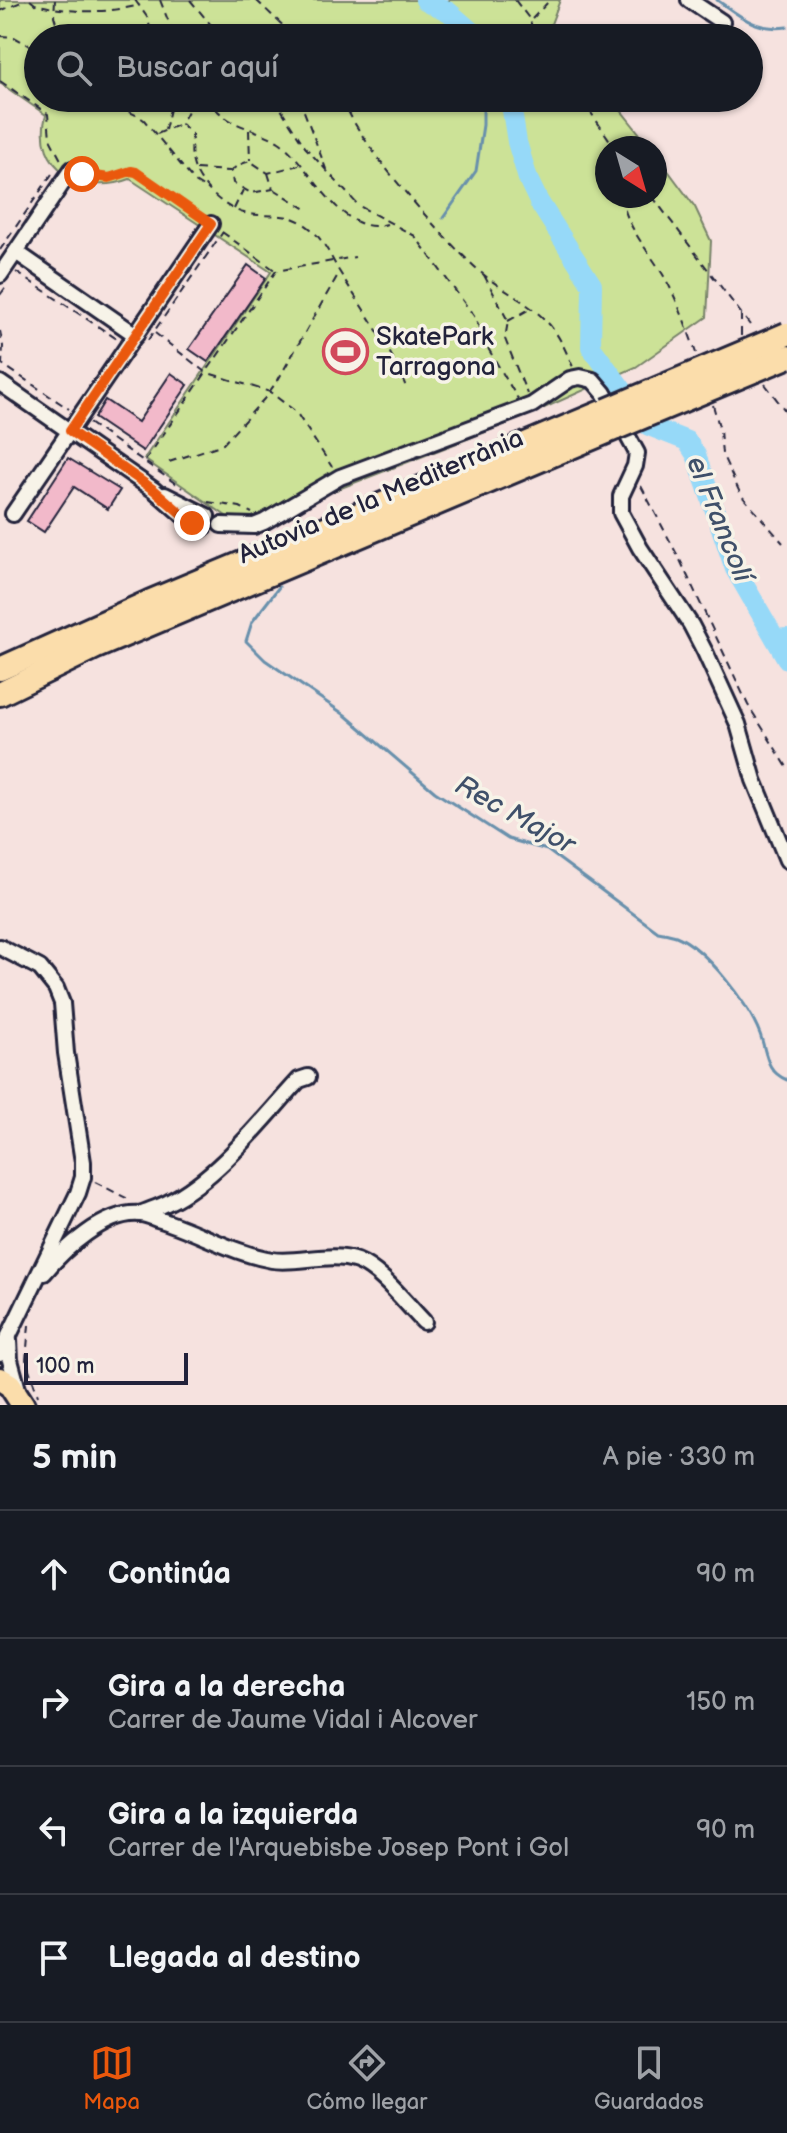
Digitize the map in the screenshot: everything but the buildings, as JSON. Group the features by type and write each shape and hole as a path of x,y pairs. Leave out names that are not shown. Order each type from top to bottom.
{"highway":[{"name":"Autovia de la Mediterrània","path":"0,694 96,647 611,419 752,338 786,328"},
{"name":"Autovia de la Mediterrània","path":"0,669 149,602 611,419 761,369 787,357"},
{"path":"761,369 787,364"},
{"path":"0,1379 28,1404"}],"street":[{"path":"689,0 722,22"},
{"path":"4,279 16,252 67,165"},
{"path":"13,514 70,431 141,340 211,224"},
{"path":"16,252 141,340"},
{"path":"0,383 205,522 217,516 221,525 254,526 340,477 532,405 570,379 580,377 593,380 604,393 634,446 637,460 621,496 621,513 705,652 738,724 768,819 787,860"},
{"path":"0,947 40,968 56,988 62,1003 83,1177 0,1354"},
{"path":"33,1286 61,1253 88,1233 123,1216 169,1203 199,1182 299,1080 308,1077"},
{"path":"143,1212 233,1249 272,1260 339,1258 356,1261 372,1270 424,1322"},
{"path":"9,1340 10,1360 28,1404"}],"path":[{"path":"0,11 28,0 77,13 140,5"},
{"path":"44,0 49,7"},
{"path":"55,0 58,24"},
{"path":"135,0 147,24"},
{"path":"160,0 169,24"},
{"path":"190,0 210,24"},
{"path":"256,0 281,24"},
{"path":"515,0 531,21 550,0"},
{"path":"0,36 14,37 24,42"},
{"path":"0,81 24,98"},
{"path":"45,112 48,114 50,139 67,165 92,176 109,178 136,172 211,224"},
{"path":"132,112 144,120 195,182 234,209 246,214 294,217 315,233 379,331 406,387"},
{"path":"165,130 169,112"},
{"path":"155,135 181,124 187,112"},
{"path":"219,112 278,142 319,188 356,221 373,227 390,223"},
{"path":"283,112 305,147 359,206 415,236 474,316 489,350 520,401 510,406"},
{"path":"304,112 326,171"},
{"path":"349,112 353,122 425,213 483,274 551,327 580,377"},
{"path":"591,112 607,136"},
{"path":"181,124 192,133 193,164 210,192"},
{"path":"249,129 250,161"},
{"path":"195,169 231,171 250,161"},
{"path":"250,161 268,173 273,189 309,211"},
{"path":"0,250 67,165"},
{"path":"268,173 300,165"},
{"path":"231,171 233,183 251,193 273,189"},
{"path":"234,209 243,189"},
{"path":"660,208 752,338"},
{"path":"141,340 154,332 223,232 276,271"},
{"path":"145,462 276,271 355,257"},
{"path":"17,271 118,340"},
{"path":"169,462 223,444 270,392 339,272"},
{"path":"483,274 508,321 505,339 532,405"},
{"path":"0,295 4,279"},
{"path":"508,321 531,309"},
{"path":"0,331 2,364 69,410"},
{"path":"154,332 205,372 270,392 296,412 340,477"},
{"path":"89,423 191,495"},
{"path":"635,466 648,503 681,562 748,705 787,767"},
{"path":"200,501 240,507 256,517"},
{"path":"83,1177 114,1190 143,1212"},
{"path":"28,1404 25,1346 30,1319"}],"green space":[{"path":"0,0 560,0 551,24 24,24 24,100 0,83"},
{"path":"42,112 622,112 641,136 595,136 595,208 667,208 667,169 695,207 711,241 707,317 636,367 524,417 239,525 144,459 271,272 130,179 113,184 96,184 66,174 54,163 44,134 46,115"}],"waterway":[{"name":"el Francolí","path":"425,0 449,12 463,24"},
{"path":"717,0 756,24"},
{"path":"763,26 787,27"},
{"name":"Rec Major","path":"443,218 476,171 483,112"},
{"name":"el Francolí","path":"512,112 528,179 539,202 592,285 591,347 649,426 687,441 696,455 735,569 787,659"},
{"name":"Rec Major","path":"279,587 252,622 246,641 265,660 345,715 435,792 508,839 547,850 658,932 688,942 713,965 736,993 760,1034 774,1072 787,1080"},
{"path":"773,635 787,634"}],"place":[{"name":"SkatePark Tarragona","path":"345,352"}],"route":[{"path":"82,174 109,178 136,172 211,224 70,431 154,490 192,523"}]}
